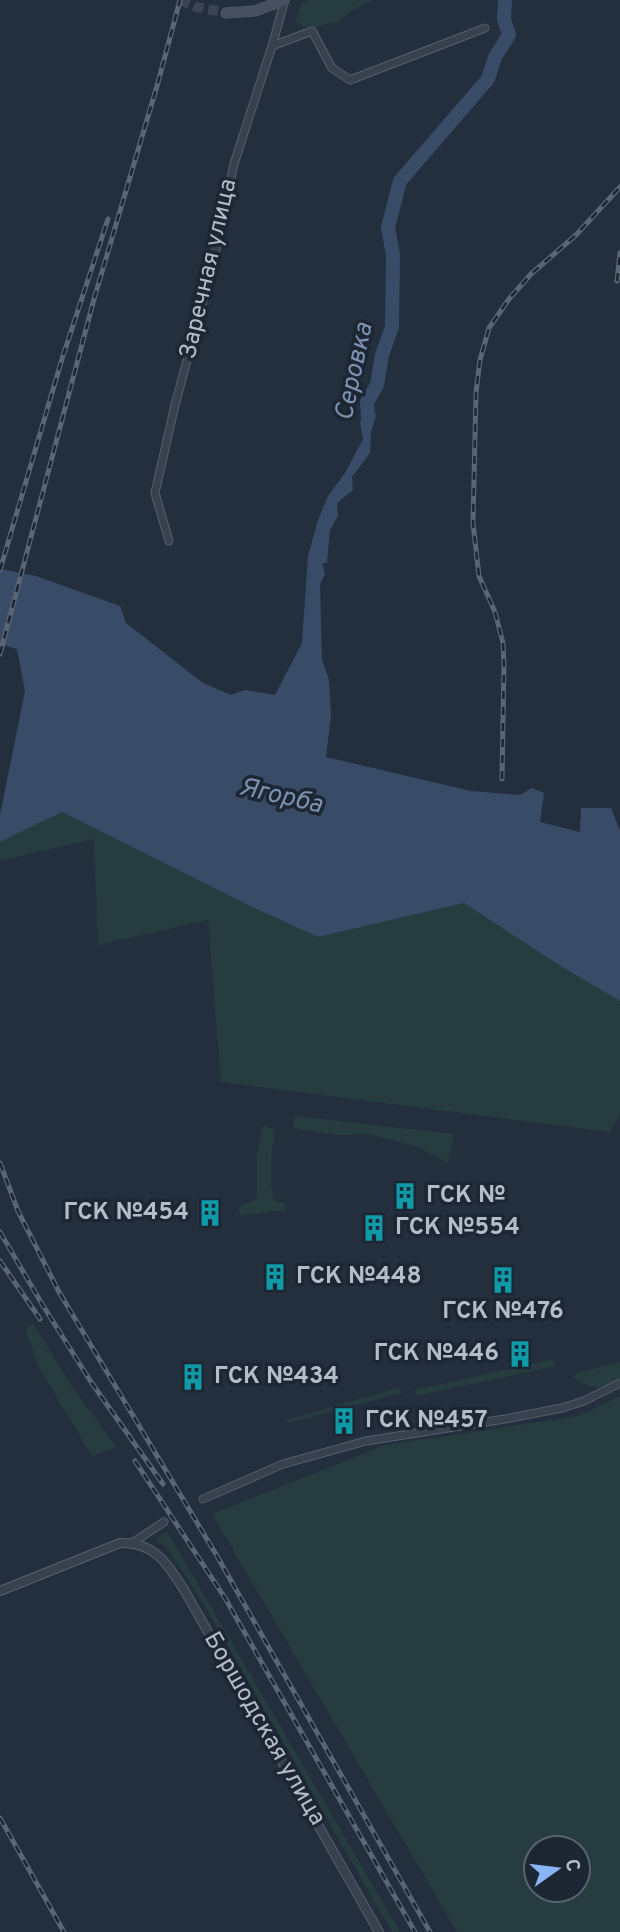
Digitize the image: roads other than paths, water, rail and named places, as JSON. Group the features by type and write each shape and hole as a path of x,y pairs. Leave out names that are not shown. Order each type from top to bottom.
{"main road":[{"path":"226,13 255,11 285,0"}],"street":[{"name":"Заречная улица","path":"169,541 155,493 175,405 214,264 234,164 285,0"},
{"path":"272,46 312,32 332,68 350,80 485,28"},
{"path":"203,1499 283,1464 366,1441 562,1408 584,1401 620,1383"},
{"path":"0,1591 120,1543 132,1543 164,1522"},
{"name":"Боршодская улица","path":"132,1543 144,1545 154,1551 183,1588 379,1932"}],"water":[{"name":"Ягорба","path":"367,402 376,415 371,433 370,453 352,477 353,490 337,503 338,516 330,530 327,562 322,564 325,574 320,584 322,660 329,680 331,716 326,757 471,791 520,795 532,788 544,793 540,822 580,832 581,808 611,808 620,831 620,1001 464,903 318,937 62,812 0,842 0,815 25,691 17,649 0,644 0,569 36,576 120,606 126,623 203,683 231,695 245,690 275,695 302,643 308,556 318,520 328,496 345,473 363,439 360,423"}],"waterway":[{"name":"Серовка","path":"368,418 367,402 377,385 382,355 392,327 393,255 388,227 400,181 488,79 495,57 509,35 504,19 505,0"}],"tunnel":[{"path":"180,0 196,7 223,12"}],"railway":[{"path":"0,654 94,299 180,0"},
{"path":"502,779 503,643 495,612 479,576 473,523 476,392 480,360 489,328 509,299 531,274 576,235 620,187"},
{"path":"0,570 62,359 108,219"},
{"path":"617,281 620,253"},
{"path":"0,1163 18,1211 59,1292 217,1556 430,1932"},
{"path":"0,1232 91,1382 163,1484"},
{"path":"0,1261 40,1319"},
{"path":"135,1461 225,1598 415,1932"},
{"path":"0,1818 64,1932"}],"place":[{"name":"ГСК №","path":"405,1196"},
{"name":"ГСК №454","path":"210,1213"},
{"name":"ГСК №554","path":"374,1228"},
{"name":"ГСК №448","path":"275,1277"},
{"name":"ГСК №476","path":"503,1280"},
{"name":"ГСК №446","path":"520,1354"},
{"name":"ГСК №434","path":"193,1377"},
{"name":"ГСК №457","path":"344,1421"}]}
